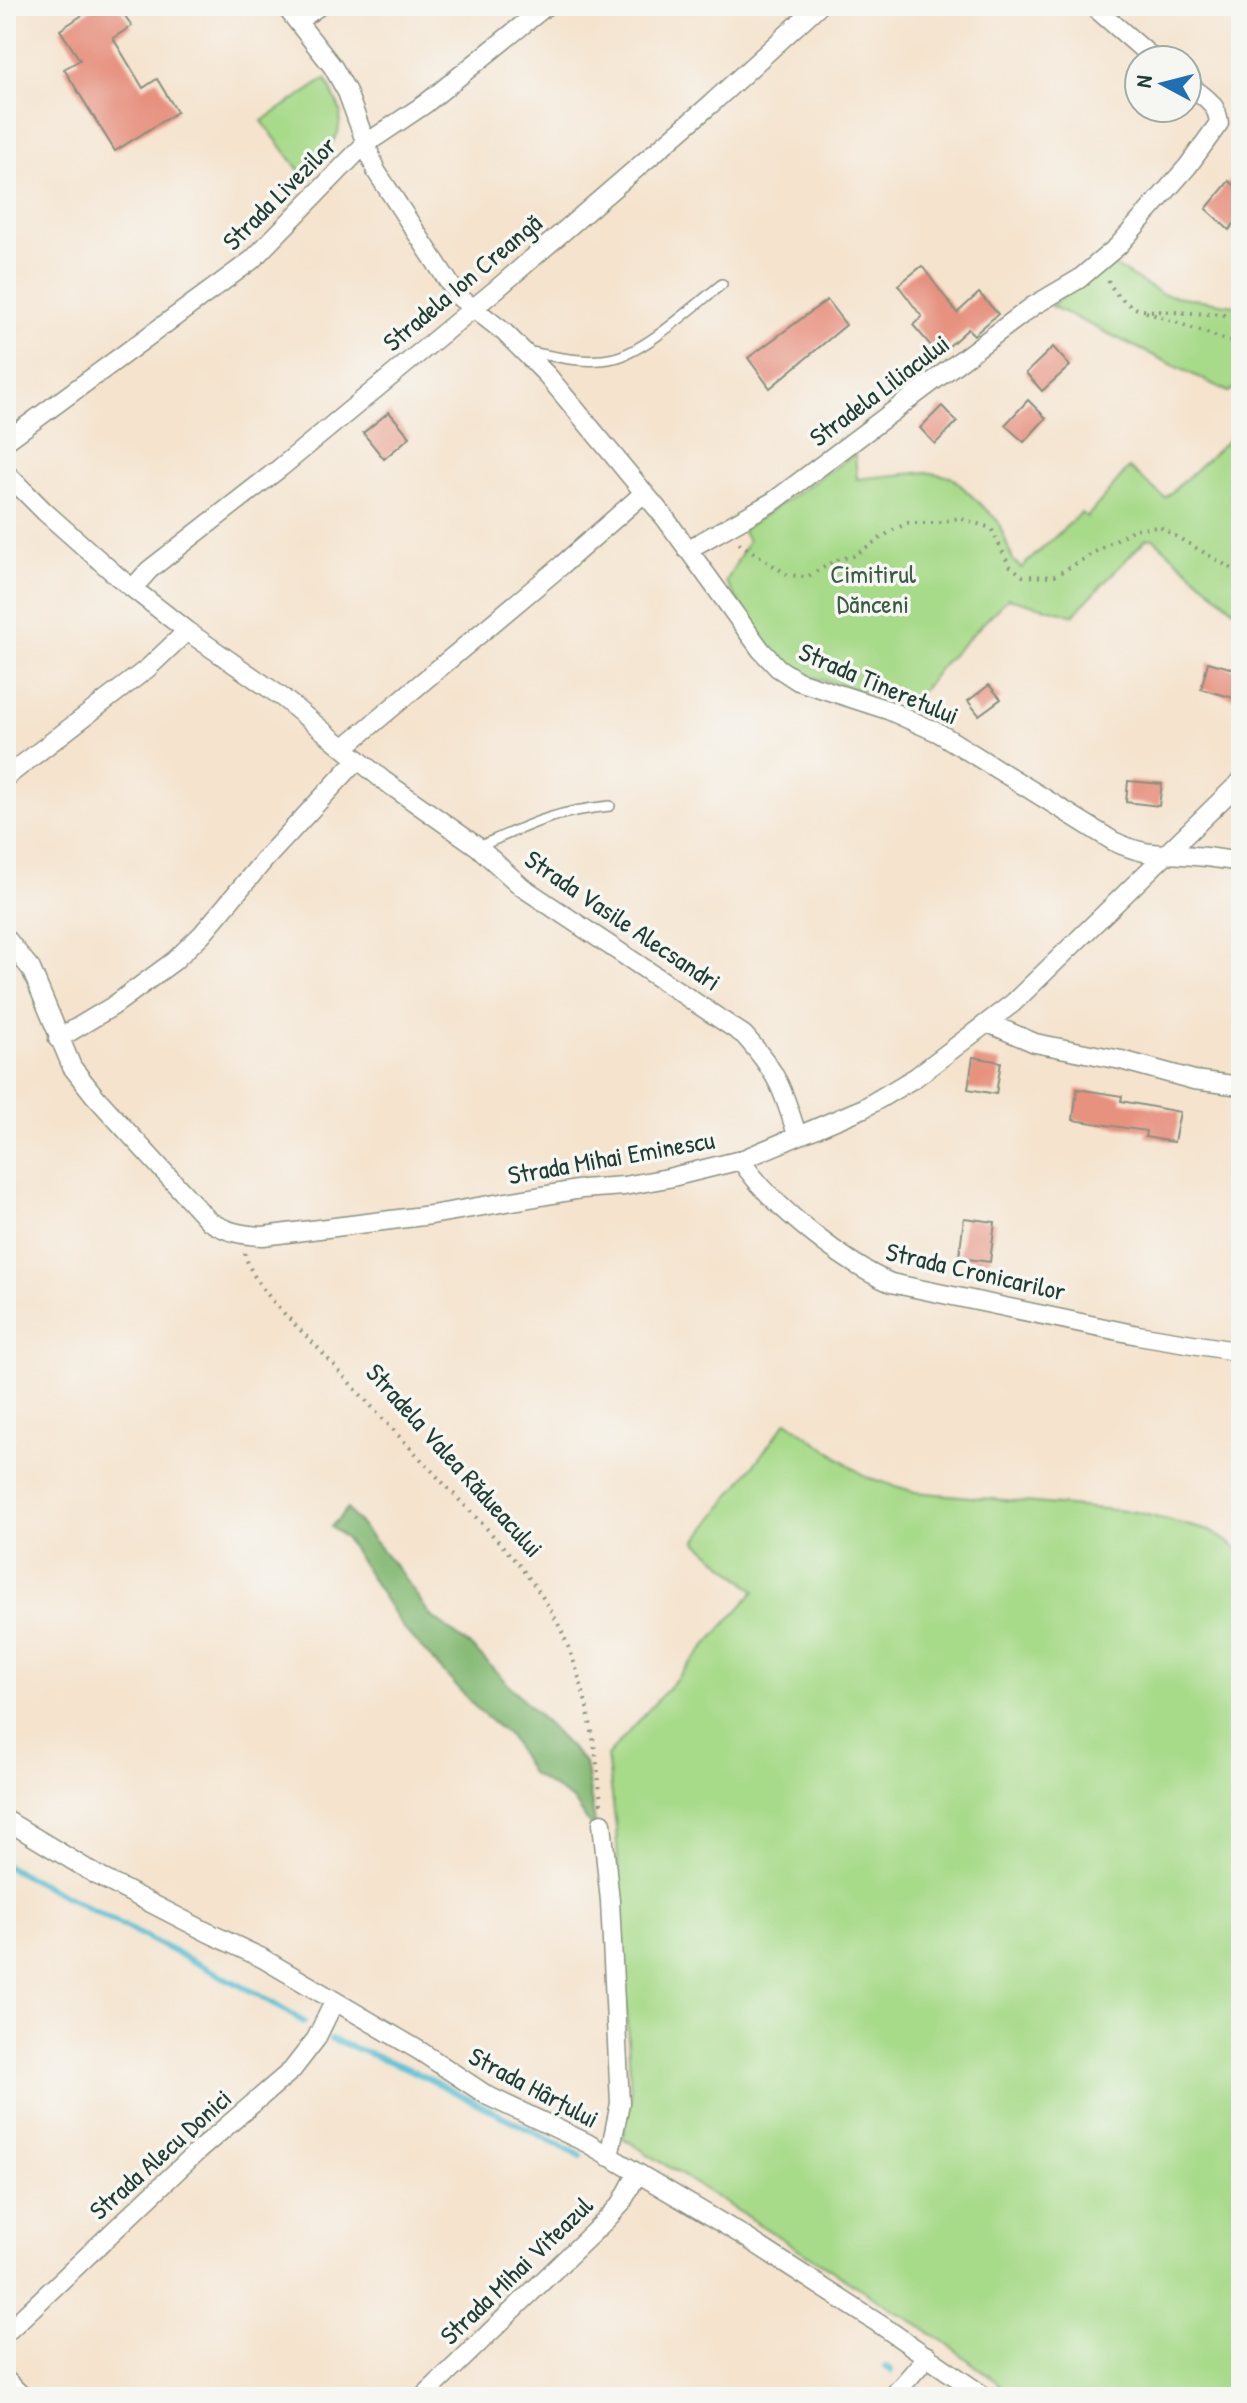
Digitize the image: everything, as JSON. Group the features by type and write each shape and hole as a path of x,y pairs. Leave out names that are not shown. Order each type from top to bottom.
{"street":[{"name":"Strada Tineretului","path":"285,6 333,67 347,92 376,171 459,297 486,316 547,375 644,493 761,650 778,668 798,681 888,710 926,726 1113,841 1147,854 1192,855 1241,862"},
{"path":"298,21 319,6"},
{"name":"Strada Livezilor","path":"6,441 252,260 364,145 425,104 546,6"},
{"name":"Stradela Ion Creangă","path":"133,588 149,570 280,468 474,308 711,104 818,6"},
{"path":"1093,6 1137,44"},
{"name":"Stradela Liliacului","path":"687,550 726,530 805,479 1033,306 1099,264 1188,166 1219,123 1218,111 1203,96"},
{"name":"Strada Vasile Alecsandri","path":"6,473 45,512 133,588 187,631 283,698 383,780 478,847 522,887 744,1035 764,1057 781,1083 797,1135"},
{"path":"58,1039 113,1006 174,961 202,934 351,753 644,493"},
{"path":"6,777 148,668 187,631"},
{"name":"Strada Mihai Eminescu","path":"242,1235 263,1236 415,1217 582,1189 624,1186 741,1160 864,1108 890,1094 988,1023 1076,943 1241,781"},
{"path":"6,938 31,969 58,1039 72,1067 94,1095 209,1221 224,1231 242,1235"},
{"path":"988,1023 1035,1043 1121,1060 1194,1080 1241,1086"},
{"name":"Strada Cronicarilor","path":"741,1160 761,1189 776,1202 851,1262 891,1283 1138,1335 1241,1352"},
{"name":"Strada Hârțului","path":"6,1820 100,1877 262,1958 420,2051 488,2096 555,2126 742,2235 928,2356 985,2397"},
{"path":"602,1823 610,1901 620,2103 609,2157"},
{"name":"Strada Alecu Donici","path":"6,2333 199,2150 292,2070 316,2039 334,2002"},
{"name":"Strada Mihai Viteazul","path":"423,2397 606,2220 621,2204 637,2174"},
{"path":"892,2397 928,2356"},
{"path":"6,2380 23,2397"}],"lane":[{"path":"523,351 594,360 613,359 632,352 722,284"},
{"path":"478,847 534,821 578,809 610,806"}],"path":[{"path":"1099,264 1112,289 1128,305 1241,345"},
{"path":"1140,310 1241,316"},
{"path":"726,530 744,548 775,569 788,575 807,577 836,560 853,556 908,523 935,523 959,518 991,528 1009,565 1023,576 1053,577 1134,529 1160,527 1241,574"},
{"name":"Stradela Valea Rădueacului","path":"242,1235 246,1259 257,1281 496,1538 538,1593 564,1637 584,1694 599,1774 602,1823"}],"green space":[{"path":"326,79 341,112 338,133 308,182 262,121"},
{"path":"1109,263 1162,294 1241,306 1241,383 1229,392 1051,306"},
{"name":"Cimitirul Dănceni","path":"1241,428 1241,616 1154,539 1146,539 1073,615 1008,598 941,666 911,705 798,673 769,649 726,582 748,541 742,530 855,454 857,479 926,472 952,477 998,521 1013,560 1021,568 1081,513 1087,517 1129,468 1165,498"},
{"path":"787,1421 866,1477 915,1492 1136,1512 1213,1532 1241,1551 1241,2397 1016,2397 945,2342 623,2138 631,2094 616,1827 607,1756 755,1591 696,1541"},
{"path":"347,1509 401,1573 430,1615 474,1649 585,1763 597,1836 574,1801 531,1773 510,1737 478,1710 403,1628 346,1539 331,1527"}],"building":[{"path":"96,6 118,6 132,26 113,38 143,88 157,79 177,112 115,151 64,69 80,60 60,30"},
{"path":"1229,181 1241,191 1241,216 1229,230 1206,209"},
{"path":"922,266 957,313 979,293 998,314 974,335 968,329 939,355 913,325 922,317 898,285"},
{"path":"827,300 846,325 770,388 748,358"},
{"path":"1053,347 1070,366 1042,391 1026,373"},
{"path":"1028,400 1046,418 1024,442 1005,425"},
{"path":"942,406 957,422 935,444 920,428"},
{"path":"389,412 410,437 384,459 363,433"},
{"path":"1208,662 1241,671 1241,700 1201,689"},
{"path":"989,685 1001,699 979,715 968,701"},
{"path":"1128,781 1162,784 1159,806 1126,802"},
{"path":"973,1057 1001,1062 996,1094 968,1089"},
{"path":"1077,1089 1122,1096 1121,1101 1180,1112 1174,1142 1145,1137 1146,1131 1073,1120"},
{"path":"964,1218 995,1222 990,1262 959,1258"}],"waterway":[{"path":"6,1866 257,1994 304,2022"},
{"path":"331,2039 409,2069 581,2156"},
{"path":"886,2367 891,2370"},
{"path":"919,2389 929,2397"}]}
